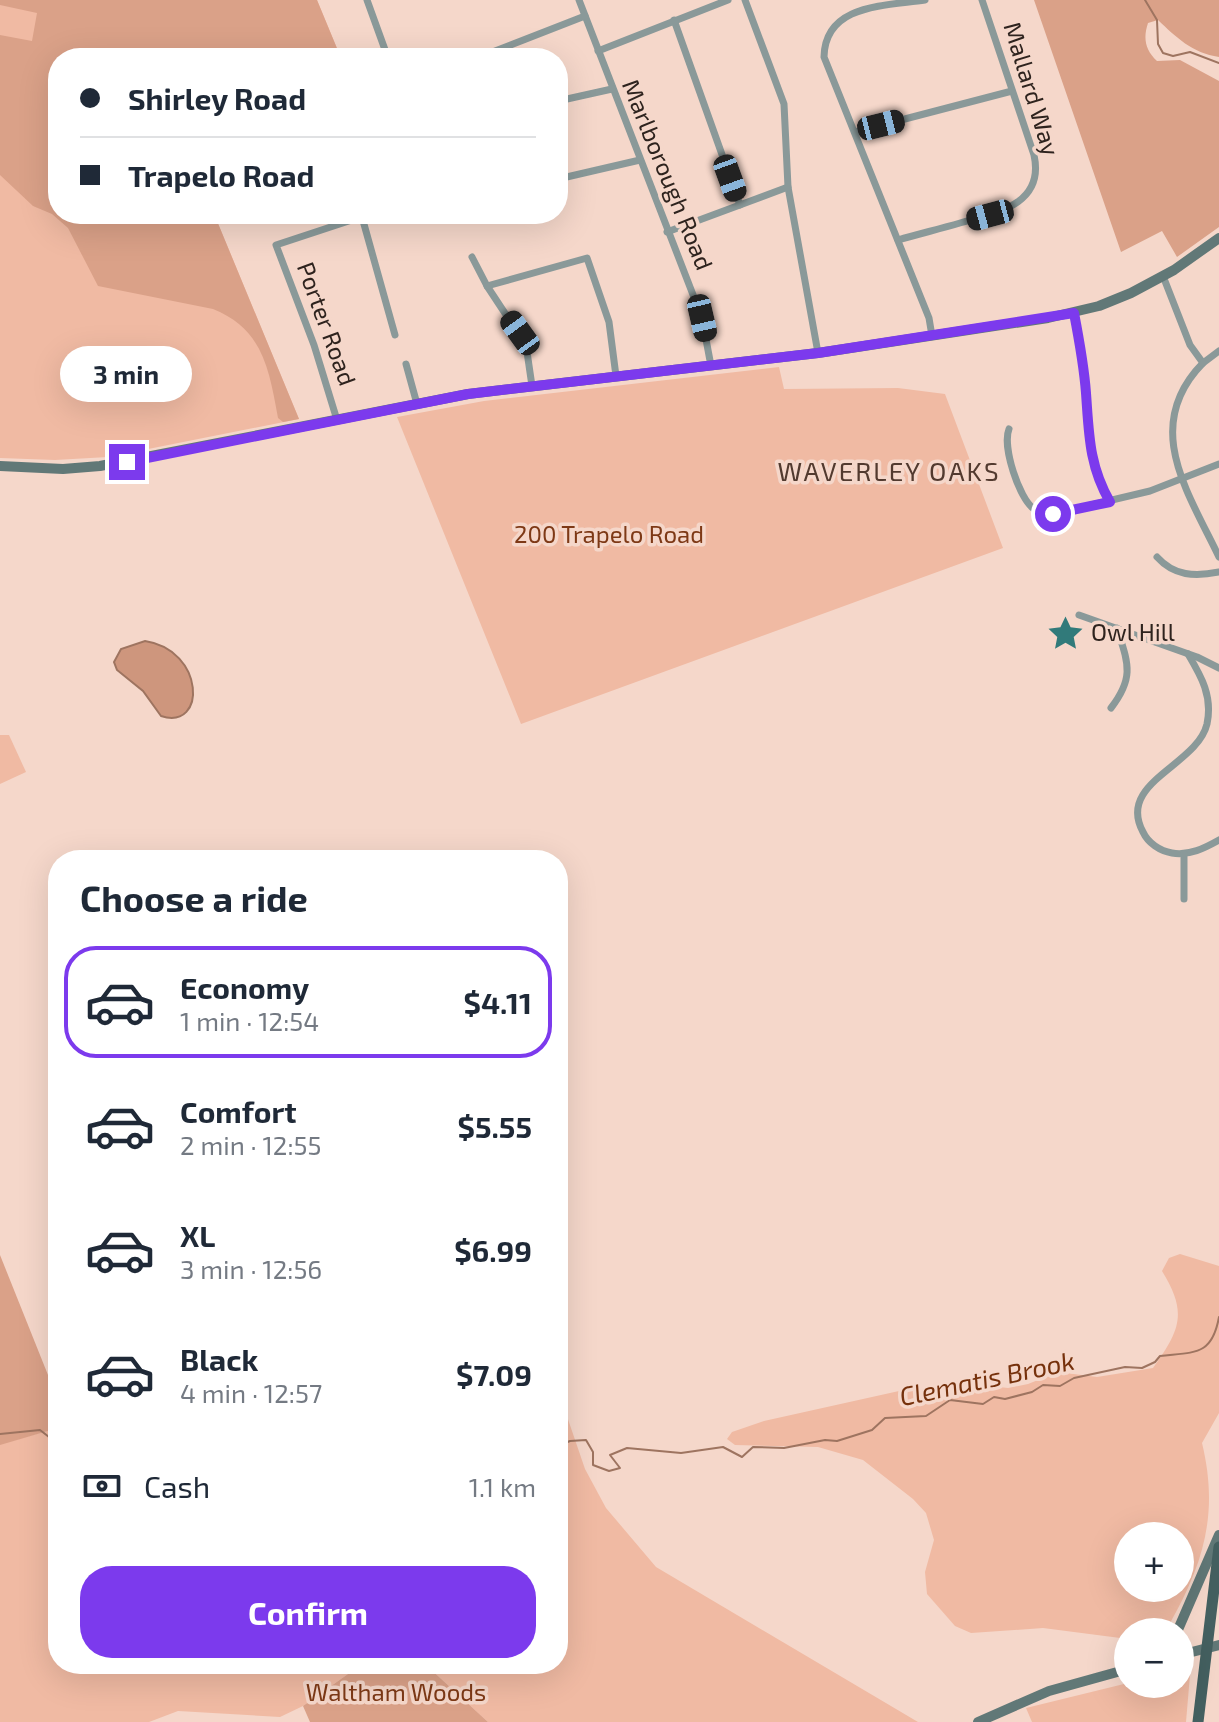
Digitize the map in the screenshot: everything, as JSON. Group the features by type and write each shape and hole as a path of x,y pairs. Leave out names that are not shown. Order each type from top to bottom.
{"main road":[{"path":"0,466 63,469 100,466 417,404 532,386 818,353 1074,313 1121,298 1163,276 1219,238"},
{"path":"1184,1618 1219,1535"},
{"path":"1198,1722 1213,1646 1219,1547"},
{"path":"978,1722 1039,1695 1114,1673"}],"street":[{"path":"367,0 384,48"},
{"name":"Marlborough Road","path":"579,0 702,318 711,366"},
{"path":"598,51 728,0"},
{"path":"745,0 784,104 788,187 818,353"},
{"path":"925,0 856,11 842,18 827,36 825,64 929,318 932,336"},
{"name":"Mallard Way","path":"898,240 1004,210 1027,194 1032,186 1036,166 982,0"},
{"path":"503,48 585,16"},
{"path":"674,20 740,205"},
{"path":"568,99 612,89"},
{"path":"855,132 1012,91"},
{"path":"568,177 640,160"},
{"path":"667,232 788,187"},
{"name":"Porter Road","path":"337,420 309,330 276,245 341,224"},
{"path":"368,224 395,335"},
{"path":"472,257 526,345 532,386"},
{"path":"487,286 587,258 609,322 616,376"},
{"path":"1163,276 1190,345 1203,363"},
{"path":"1074,313 1087,395 1088,443 1093,466 1110,502"},
{"path":"1219,351 1203,363 1182,390 1173,413 1171,439 1184,481 1219,557"},
{"path":"406,364 417,404"},
{"path":"1009,429 1007,444 1019,487 1034,509 1053,514 1184,481 1219,464"},
{"path":"1157,557 1169,568 1182,573 1219,572"},
{"path":"1079,615 1219,668"},
{"path":"1111,708 1123,693 1128,676 1117,628"},
{"path":"1188,654 1203,679 1208,696 1204,732 1192,751 1147,788 1140,801 1138,816 1141,830 1150,842 1167,852 1184,854 1219,840"},
{"path":"1184,854 1184,899"}],"green space":[{"path":"0,0 317,0 337,48 48,48 48,224 218,224 299,419 108,457 55,460 0,458"},
{"path":"0,0 317,0 337,48 48,48 48,212 33,206 0,175 0,35 32,41 37,13 0,5"},
{"path":"1034,0 1219,0 1219,57 1193,48 1158,20 1148,23 1146,28 1148,48 1157,61 1180,60 1219,81 1219,227 1177,257 1162,231 1121,252"},
{"path":"63,224 218,224 299,419 283,422 278,418 261,353 253,339 230,317 213,309 98,286"},
{"name":"200 Trapelo Road","path":"779,367 784,389 898,388 945,394 1003,548 521,724 397,417 484,401"},
{"path":"0,735 9,735 26,772 0,784"},
{"path":"1180,1254 1219,1266 1219,1413 1202,1443 1209,1492 1205,1537 1194,1572 1194,1522 1114,1522 1114,1602 1181,1602 1173,1618 1114,1618 1114,1637 1043,1628 971,1633 955,1626 927,1594 925,1572 934,1540 926,1513 913,1499 863,1460 818,1447 735,1445 727,1439 732,1432 764,1421 899,1391 981,1385 1008,1388 1058,1372 1097,1377 1153,1368 1175,1332 1177,1321 1175,1299 1162,1271 1169,1258"},
{"path":"0,1255 48,1375 48,1431 0,1445"},
{"path":"568,1419 585,1469 606,1508 656,1567 918,1722 488,1722 436,1674 568,1674"},
{"path":"48,1431 48,1674 348,1674 303,1706 280,1717 178,1711 149,1722 0,1722 0,1444"},
{"name":"Waltham Woods","path":"348,1674 436,1674 488,1722 310,1722 303,1706"},
{"path":"1114,1686 1114,1698 1188,1698 1186,1722 1032,1722 1026,1708"}],"shaded area":[{"path":"145,641 165,647 189,673 192,701 186,712 176,717 161,716 143,691 117,670 114,662 121,649"}],"waterway":[{"path":"1145,0 1157,20 1158,44 1163,53 1173,56 1190,52 1219,63"},
{"name":"Clematis Brook","path":"568,1442 586,1440 593,1452 593,1465 609,1471 620,1468 610,1455 627,1448 681,1453 723,1447 742,1457 753,1447 784,1448 825,1440 837,1441 872,1430 885,1418 926,1416 950,1400 983,1404 994,1397 1005,1399 1032,1392 1043,1385 1060,1386 1074,1378 1125,1367 1142,1368 1160,1356 1200,1350 1212,1339 1219,1317"},
{"name":"Clematis Brook","path":"0,1434 40,1430 48,1436"}],"place":[{"name":"Owl Hill","path":"1065,633"}],"district":[{"name":"WAVERLEY OAKS","path":"889,472"}],"route":[{"path":"127,462 468,394 818,353 1074,313 1087,395 1088,443 1100,485 1110,502 1053,514"}]}
